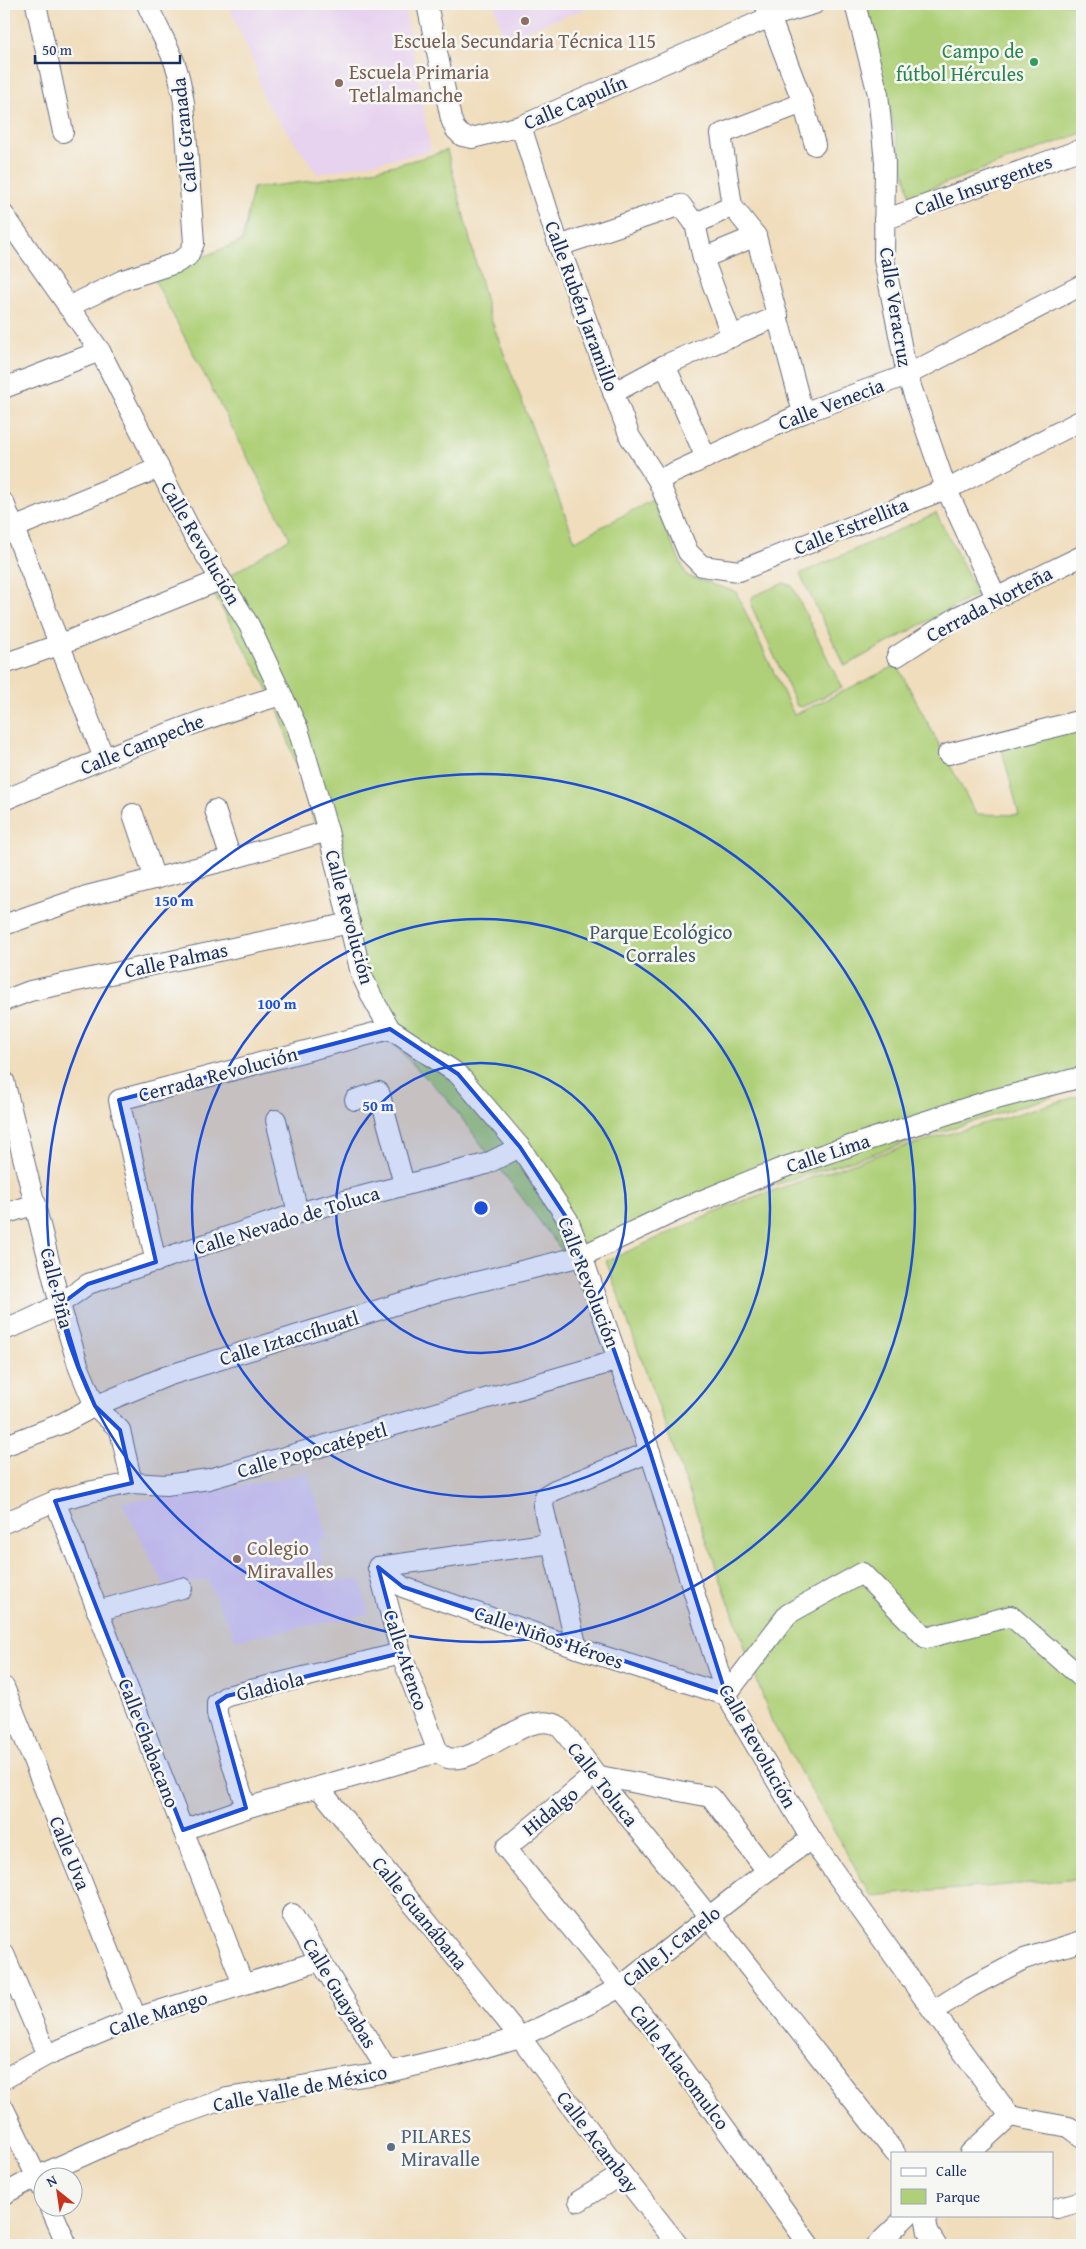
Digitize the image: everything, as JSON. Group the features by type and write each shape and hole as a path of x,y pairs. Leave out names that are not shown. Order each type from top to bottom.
{"street":[{"path":"36,4 63,132"},
{"name":"Calle Granada","path":"68,307 123,280 176,263 188,256 194,243 185,111 180,82 174,60 147,4"},
{"name":"Calle Capulín","path":"427,4 455,129 462,136 472,138 521,126 768,10 814,4"},
{"name":"Calle Veracruz","path":"855,4 878,94 885,162 884,260 907,375 946,488 996,597"},
{"path":"768,10 803,103 815,145"},
{"path":"803,103 721,134 732,206 756,236 804,412"},
{"name":"Calle Rubén Jaramillo","path":"521,126 559,246 630,437 658,480"},
{"name":"Calle Insurgentes","path":"884,220 1082,149"},
{"path":"559,246 681,205 695,224 703,258 732,337"},
{"path":"695,224 732,206"},
{"name":"Calle Revolución","path":"4,215 100,351 192,533 249,626 282,695 298,729 328,831 361,974 390,1029 458,1074 520,1147 568,1220 650,1452 726,1695 811,1839 1010,2116"},
{"path":"703,258 756,236"},
{"name":"Calle Venecia","path":"658,480 804,412 907,375 1082,285"},
{"path":"614,393 665,365 778,316"},
{"path":"4,388 100,351"},
{"path":"665,365 706,458"},
{"name":"Calle Estrellita","path":"658,480 688,552 702,566 739,570 946,488 1082,420"},
{"path":"9,530 159,468"},
{"path":"4,503 9,530 61,644 104,758"},
{"name":"Cerrada Norteña","path":"897,656 959,616 1082,556"},
{"path":"4,664 61,644 220,580"},
{"name":"Calle Campeche","path":"4,800 104,758 228,710 282,695"},
{"path":"948,754 1082,720"},
{"path":"215,810 231,859"},
{"path":"133,814 155,879"},
{"path":"4,925 87,896 231,859 328,831"},
{"name":"Calle Palmas","path":"4,1001 30,991 350,922"},
{"name":"Cerrada Revolución","path":"156,1262 119,1100 390,1029"},
{"name":"Calle Lima","path":"582,1256 676,1211 782,1168 988,1101 1082,1077"},
{"name":"Calle Piña","path":"4,1081 60,1305 79,1368 95,1406 120,1430 132,1483"},
{"path":"356,1100 379,1092 404,1184"},
{"path":"276,1120 298,1212"},
{"name":"Calle Nevado de Toluca","path":"4,1330 34,1319 60,1305 88,1284 298,1212 486,1164 520,1147"},
{"path":"4,1214 36,1204"},
{"name":"Calle Iztaccíhuatl","path":"4,1446 63,1423 95,1406 167,1376 436,1292 582,1256"},
{"name":"Calle Popocatépetl","path":"4,1523 55,1501 132,1483 166,1485 209,1479 619,1360"},
{"path":"577,1648 543,1506 545,1496 555,1490 650,1452"},
{"name":"Calle Chabacano","path":"55,1501 242,1984"},
{"path":"378,1567 552,1543"},
{"name":"Calle Niños Héroes","path":"378,1567 403,1587 577,1648 726,1695"},
{"name":"Calle Atenco","path":"378,1567 401,1653 438,1752"},
{"path":"726,1695 788,1614 862,1572 926,1638 1011,1616 1082,1678"},
{"path":"97,1611 182,1588"},
{"name":"Gladiola","path":"246,1808 217,1714 217,1703 227,1696 401,1653"},
{"name":"Calle Uva","path":"4,1687 136,2018"},
{"name":"Calle Toluca","path":"183,1830 246,1808 438,1752 448,1758 465,1756 510,1734 543,1721 558,1726 594,1775 710,1916 894,2152"},
{"path":"594,1775 711,1797 767,1871"},
{"name":"Hidalgo","path":"506,1848 594,1775"},
{"name":"Calle Guanábana","path":"319,1788 520,2037"},
{"name":"Calle J. Canelo","path":"520,2037 620,1987 767,1871 811,1839"},
{"name":"Calle Atlacomulco","path":"506,1848 654,2029 809,2245"},
{"name":"Calle Guayabas","path":"292,1914 388,2072"},
{"path":"933,2011 970,1987 1024,1959 1082,1941"},
{"path":"4,1954 47,2055"},
{"name":"Calle Mango","path":"4,2079 47,2055 136,2018 319,1961"},
{"name":"Calle Valle de México","path":"71,2166 150,2126 227,2098 388,2072 455,2056 520,2037"},
{"name":"Calle Acambay","path":"520,2037 622,2174 678,2245"},
{"path":"4,2109 32,2166"},
{"path":"971,2152 1010,2116 1078,2129"},
{"path":"579,2201 622,2174"},
{"name":"Calle Valle de México","path":"4,2194 32,2185"},
{"path":"1057,2208 1082,2201"},
{"path":"54,2216 67,2245"},
{"path":"877,2245 907,2216"},
{"path":"925,2216 928,2232 936,2245"}],"highlighted area":[{"path":"390,1029 458,1074 520,1147 568,1220 650,1452 726,1695 403,1587 378,1567 401,1653 227,1696 217,1703 246,1808 183,1830 55,1501 132,1483 120,1430 95,1406 79,1368 60,1305 88,1284 156,1262 119,1100"}],"shaded area":[{"name":"Escuela Primaria Tetlalmanche","path":"228,4 404,4 431,151 318,174 264,100 255,66"},
{"name":"Escuela Secundaria Técnica 115","path":"494,4 599,4 504,38"},
{"name":"Colegio Miravalles","path":"308,1473 328,1537 319,1539 325,1582 360,1579 369,1614 236,1640 207,1580 164,1585 122,1502 205,1493"}],"green space":[{"path":"871,4 1082,4 1082,133 910,196 866,6"},
{"name":"Parque Ecológico Corrales","path":"447,150 489,314 575,541 652,500 687,576 736,592 794,715 897,665 976,814 1019,815 1001,746 1082,726 1082,1087 693,1211 573,1265 447,1099 381,1032 277,705 210,588 290,538 153,277 242,241 253,188 351,174 400,164"},
{"path":"936,513 978,594 845,666 800,574"},
{"path":"784,583 792,586 842,688 802,707 797,706 751,605 753,596"},
{"path":"1082,1095 1082,1879 871,1896 772,1722 606,1261 737,1203 880,1154"}],"place":[{"name":"Escuela Secundaria Técnica 115","path":"525,21"},
{"name":"Campo de fútbol Hércules","path":"1034,62"},
{"name":"Escuela Primaria Tetlalmanche","path":"339,83"},
{"name":"Colegio Miravalles","path":"237,1559"},
{"name":"PILARES Miravalle","path":"391,2147"}]}
